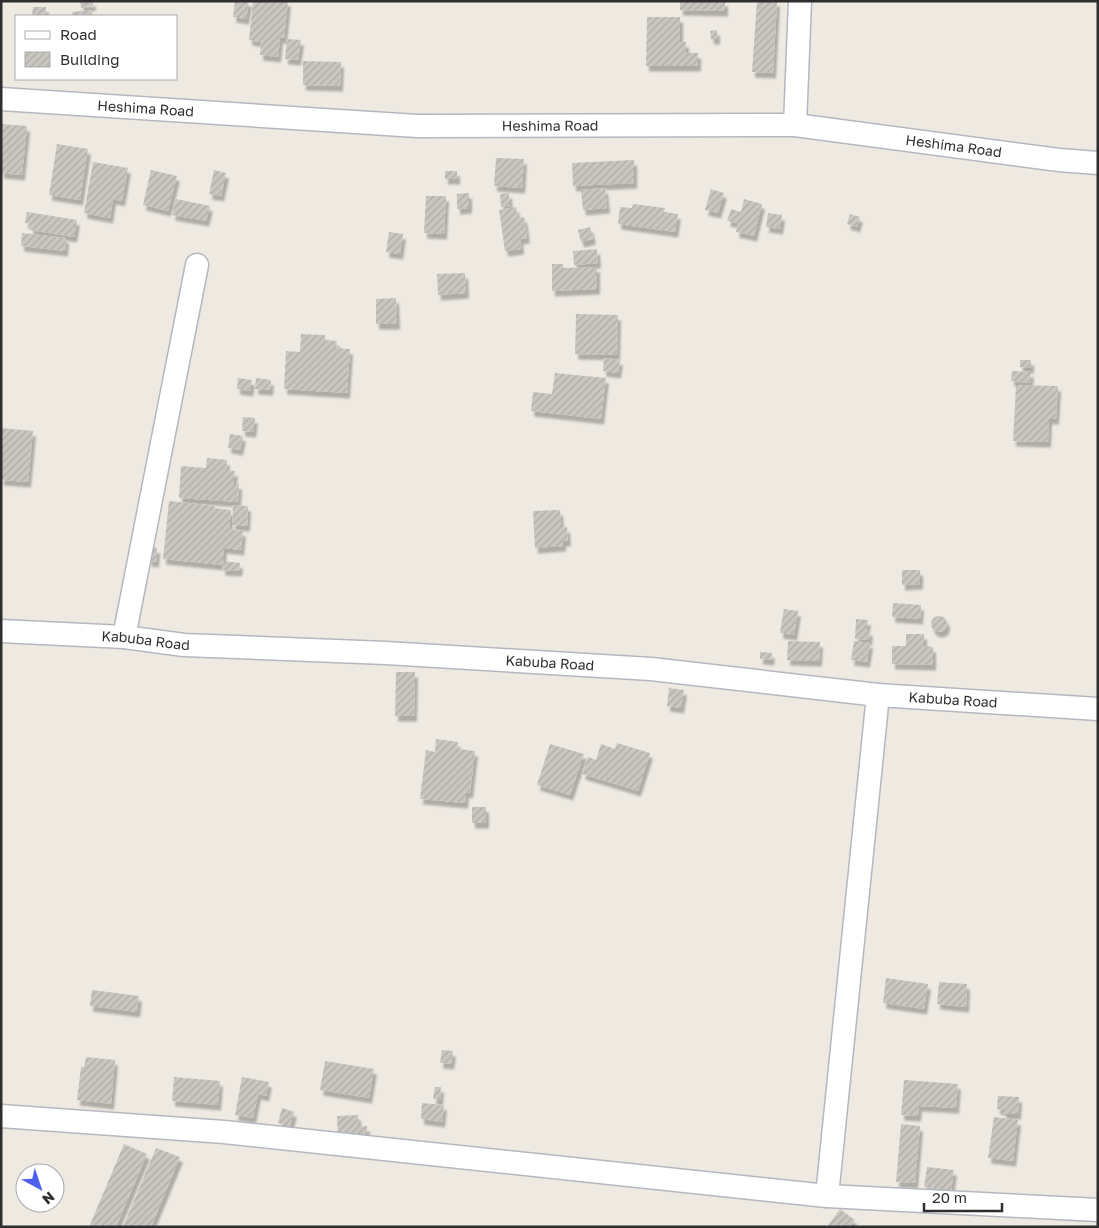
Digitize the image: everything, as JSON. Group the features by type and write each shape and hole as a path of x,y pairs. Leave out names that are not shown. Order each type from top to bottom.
{"street":[{"path":"795,125 800,1"},
{"name":"Heshima Road","path":"1,99 417,126 795,125 1059,160 1098,163"},
{"path":"124,637 198,265"},
{"name":"Kabuba Road","path":"1,630 124,637 184,645 376,653 651,669 878,696 1098,709"},
{"path":"827,1196 878,696"},
{"path":"1,1116 224,1132 827,1196 1098,1210"}],"building":[{"path":"80,1 93,1 93,5 81,8"},
{"path":"235,1 249,1 246,19 233,17"},
{"path":"253,1 288,1 284,38 280,38 278,57 260,55 261,42 249,40"},
{"path":"680,1 725,1 725,11 680,10"},
{"path":"757,1 777,1 773,73 752,72"},
{"path":"33,7 46,7 46,15 32,15"},
{"path":"91,10 92,15 73,15 72,12"},
{"path":"647,17 680,17 680,42 686,42 686,53 698,53 698,66 646,66"},
{"path":"717,30 717,39 711,39 710,31"},
{"path":"287,39 301,40 298,60 285,59"},
{"path":"303,61 341,62 340,86 303,85"},
{"path":"1,124 27,126 22,175 1,173"},
{"path":"57,144 88,149 80,200 49,195"},
{"path":"496,158 524,159 522,188 494,186"},
{"path":"634,160 634,183 573,186 572,163"},
{"path":"93,162 128,168 122,201 113,199 110,218 84,213"},
{"path":"151,170 177,176 168,211 143,205"},
{"path":"214,170 226,173 221,196 209,194"},
{"path":"445,171 457,171 457,179 445,179"},
{"path":"605,188 607,208 583,210 581,190"},
{"path":"711,189 724,193 718,213 705,210"},
{"path":"469,193 469,208 457,209 457,194"},
{"path":"509,193 510,207 501,207 500,194"},
{"path":"426,196 446,196 444,234 424,233"},
{"path":"176,199 210,206 206,221 172,215"},
{"path":"744,199 762,204 754,236 736,232 738,223 727,221 731,209 741,212"},
{"path":"633,204 665,208 664,212 678,214 675,232 618,224 620,207 632,208"},
{"path":"516,207 518,218 524,217 527,238 520,239 521,249 505,251 499,210"},
{"path":"27,212 77,220 74,237 30,230 31,224 25,223"},
{"path":"768,213 782,215 780,229 766,227"},
{"path":"850,214 860,217 857,227 847,224"},
{"path":"590,227 593,239 581,242 578,230"},
{"path":"389,232 403,234 400,254 386,252"},
{"path":"22,233 66,238 65,251 21,246"},
{"path":"597,249 598,263 574,265 573,251"},
{"path":"552,264 563,264 563,268 597,267 597,289 552,291"},
{"path":"465,273 466,293 438,295 437,274"},
{"path":"396,298 397,324 376,324 376,299"},
{"path":"576,314 618,315 617,355 575,354"},
{"path":"301,334 325,335 325,340 337,341 336,348 350,349 347,393 284,389 286,351 300,352"},
{"path":"604,358 620,360 618,373 603,371"},
{"path":"1020,360 1031,360 1031,368 1020,367"},
{"path":"1012,371 1031,372 1030,383 1011,381"},
{"path":"555,373 606,378 601,419 531,411 533,392 552,394"},
{"path":"238,378 252,380 250,391 237,389"},
{"path":"256,378 271,380 270,390 255,389"},
{"path":"1016,385 1058,386 1056,419 1049,419 1048,442 1013,441"},
{"path":"243,417 255,418 253,432 242,431"},
{"path":"1,428 33,431 28,482 1,480"},
{"path":"230,434 243,436 240,450 228,448"},
{"path":"207,458 227,460 226,470 235,471 233,484 239,484 238,502 179,498 181,466 206,468"},
{"path":"169,501 215,506 214,508 231,510 229,529 243,531 241,550 224,548 222,565 163,559"},
{"path":"233,505 248,506 247,526 232,525"},
{"path":"560,510 561,528 567,527 568,541 563,541 563,546 535,548 533,511"},
{"path":"151,547 157,548 156,562 148,561"},
{"path":"223,561 240,563 239,571 222,570"},
{"path":"902,570 920,570 920,584 902,585"},
{"path":"893,603 921,605 920,619 892,617"},
{"path":"784,609 798,611 794,635 780,633"},
{"path":"936,616 942,616 947,621 945,630 936,632 931,627 931,621"},
{"path":"856,619 868,620 866,630 870,631 869,640 855,639"},
{"path":"906,634 924,634 924,646 933,647 933,665 892,664 892,646 906,646"},
{"path":"788,641 820,642 819,661 787,660"},
{"path":"854,641 870,643 867,662 851,660"},
{"path":"760,652 772,653 771,660 760,659"},
{"path":"396,672 415,672 414,716 395,716"},
{"path":"669,688 684,690 681,708 667,706"},
{"path":"436,739 458,742 457,749 475,751 470,793 466,792 465,803 420,799 426,750 435,752"},
{"path":"617,743 650,753 638,791 582,774 588,757 596,760 601,744 615,749"},
{"path":"550,744 584,754 570,795 537,785"},
{"path":"472,807 486,807 486,823 472,823"},
{"path":"886,978 928,984 924,1009 883,1003"},
{"path":"939,982 967,984 966,1007 937,1004"},
{"path":"92,990 139,996 137,1012 90,1006"},
{"path":"442,1050 453,1051 451,1064 440,1063"},
{"path":"86,1057 115,1060 111,1104 77,1100 81,1067 84,1067"},
{"path":"325,1061 374,1069 369,1098 320,1090"},
{"path":"174,1077 220,1081 218,1105 172,1101"},
{"path":"242,1077 269,1082 266,1096 258,1094 253,1118 235,1115"},
{"path":"904,1080 958,1084 956,1108 919,1106 918,1116 901,1115"},
{"path":"435,1087 441,1087 440,1100 433,1099"},
{"path":"998,1096 1019,1097 1018,1114 1003,1114 1003,1110 997,1109"},
{"path":"422,1103 444,1105 442,1122 421,1119"},
{"path":"282,1108 294,1112 290,1126 278,1123"},
{"path":"358,1115 359,1127 367,1126 367,1137 338,1138 337,1116"},
{"path":"994,1117 1018,1120 1013,1161 988,1158"},
{"path":"901,1124 920,1126 915,1183 896,1182"},
{"path":"124,1144 147,1154 116,1227 89,1227"},
{"path":"156,1148 180,1157 151,1227 123,1227"},
{"path":"927,1167 954,1170 951,1191 924,1187"},
{"path":"840,1209 855,1220 850,1227 827,1227"}]}
